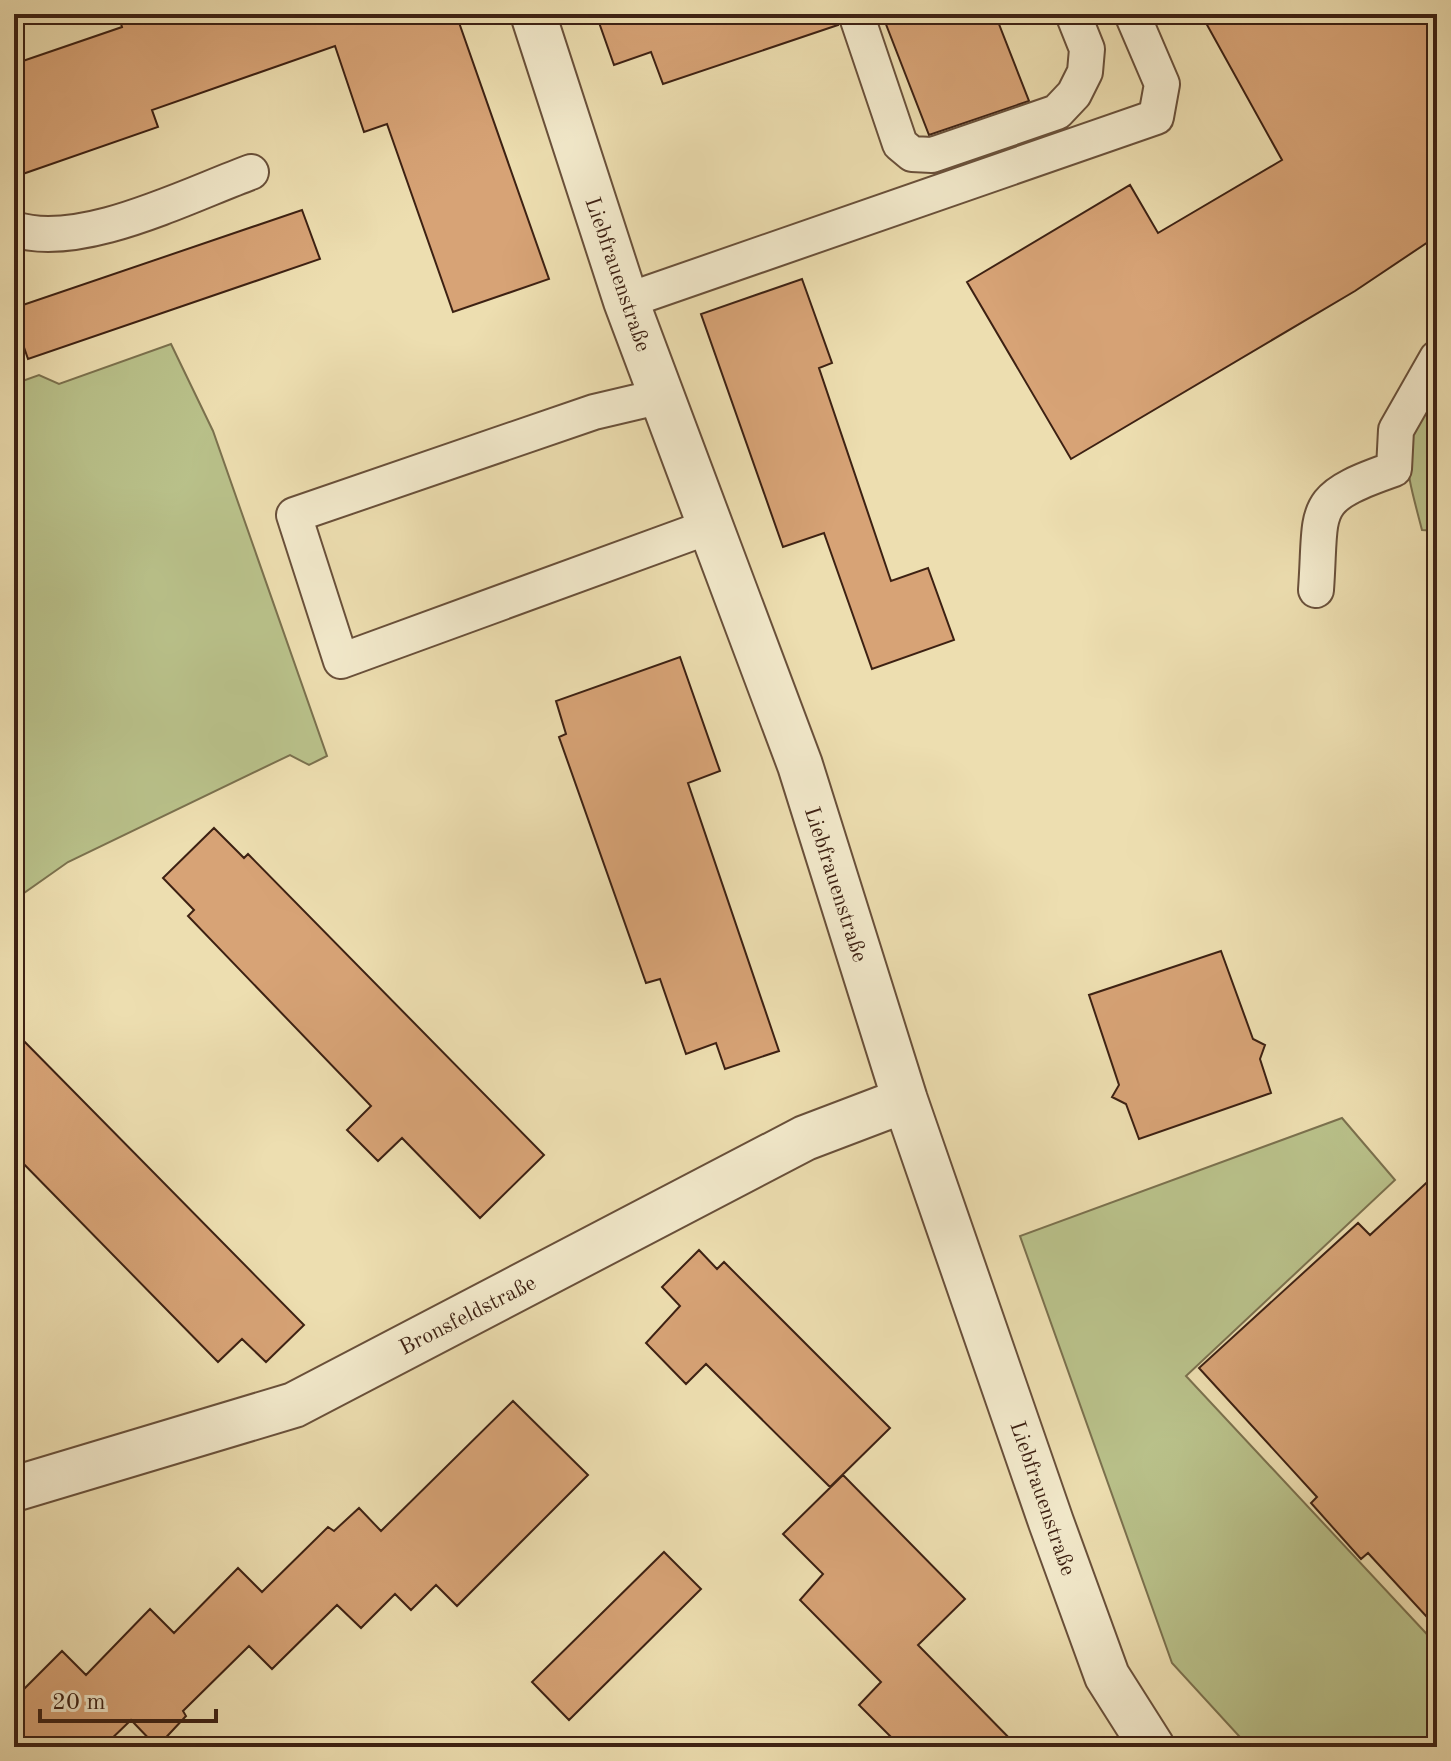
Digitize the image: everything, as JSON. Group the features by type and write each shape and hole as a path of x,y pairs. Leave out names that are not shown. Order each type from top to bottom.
{"street":[{"name":"Liebfrauenstraße","path":"533,14 626,301 708,527 800,765 905,1100 1107,1676 1152,1747"},
{"name":"Bronsfeldstraße","path":"14,1489 294,1405 805,1138 905,1100"}],"lane":[{"path":"856,14 900,144 912,154 932,155 1057,112 1074,94 1085,72 1087,49 1073,14"},
{"path":"626,301 1156,117 1162,84 1132,14"},
{"path":"14,229 28,234 63,232 112,223 251,172"},
{"path":"1316,590 1323,511 1336,492 1394,469 1396,430 1437,358"},
{"path":"662,396 594,412 294,515 341,661 708,527"}],"green space":[{"path":"171,344 213,431 327,756 309,765 290,755 68,862 14,900 14,384 39,375 59,384"},
{"path":"1437,386 1437,531 1422,530 1411,486 1408,456 1416,427"},
{"path":"1342,1118 1395,1180 1186,1376 1437,1645 1437,1747 1249,1747 1172,1663 1020,1236"}],"building":[{"path":"118,14 456,14 549,279 453,312 387,124 364,132 335,46 152,110 158,127 14,177 14,64 122,27"},
{"path":"596,14 837,14 838,25 663,84 651,52 614,65"},
{"path":"882,14 995,14 1029,101 929,135"},
{"path":"1201,14 1437,14 1437,236 1355,291 1071,459 967,282 1130,185 1158,233 1282,160"},
{"path":"302,210 320,259 28,359 14,318 14,308"},
{"path":"802,279 832,363 819,368 891,581 928,568 954,640 872,669 824,533 783,547 701,314"},
{"path":"680,657 720,771 688,783 779,1051 725,1069 716,1043 686,1054 660,979 646,983 559,737 566,734 556,701"},
{"path":"214,828 244,858 248,854 544,1155 480,1218 402,1138 378,1161 347,1130 371,1106 188,916 194,910 163,878"},
{"path":"1221,951 1253,1039 1265,1045 1260,1059 1271,1093 1139,1139 1126,1104 1112,1097 1119,1085 1089,995"},
{"path":"14,1031 304,1325 266,1362 242,1339 218,1362 14,1154"},
{"path":"1437,1173 1437,1628 1368,1553 1361,1559 1311,1503 1317,1497 1199,1368 1358,1223 1370,1235"},
{"path":"699,1250 717,1269 724,1262 890,1428 830,1487 706,1364 686,1384 646,1343 680,1306 662,1287"},
{"path":"513,1401 588,1475 457,1606 436,1585 411,1610 395,1594 361,1628 337,1605 272,1669 249,1646 183,1711 186,1716 157,1747 131,1720 103,1747 28,1747 14,1733 14,1699 62,1651 86,1675 150,1609 174,1633 238,1568 262,1592 328,1527 334,1531 359,1508 381,1531"},
{"path":"843,1475 965,1599 918,1645 1018,1747 901,1747 859,1705 881,1682 800,1600 823,1574 783,1534"},
{"path":"664,1552 701,1589 569,1720 532,1682"}]}
